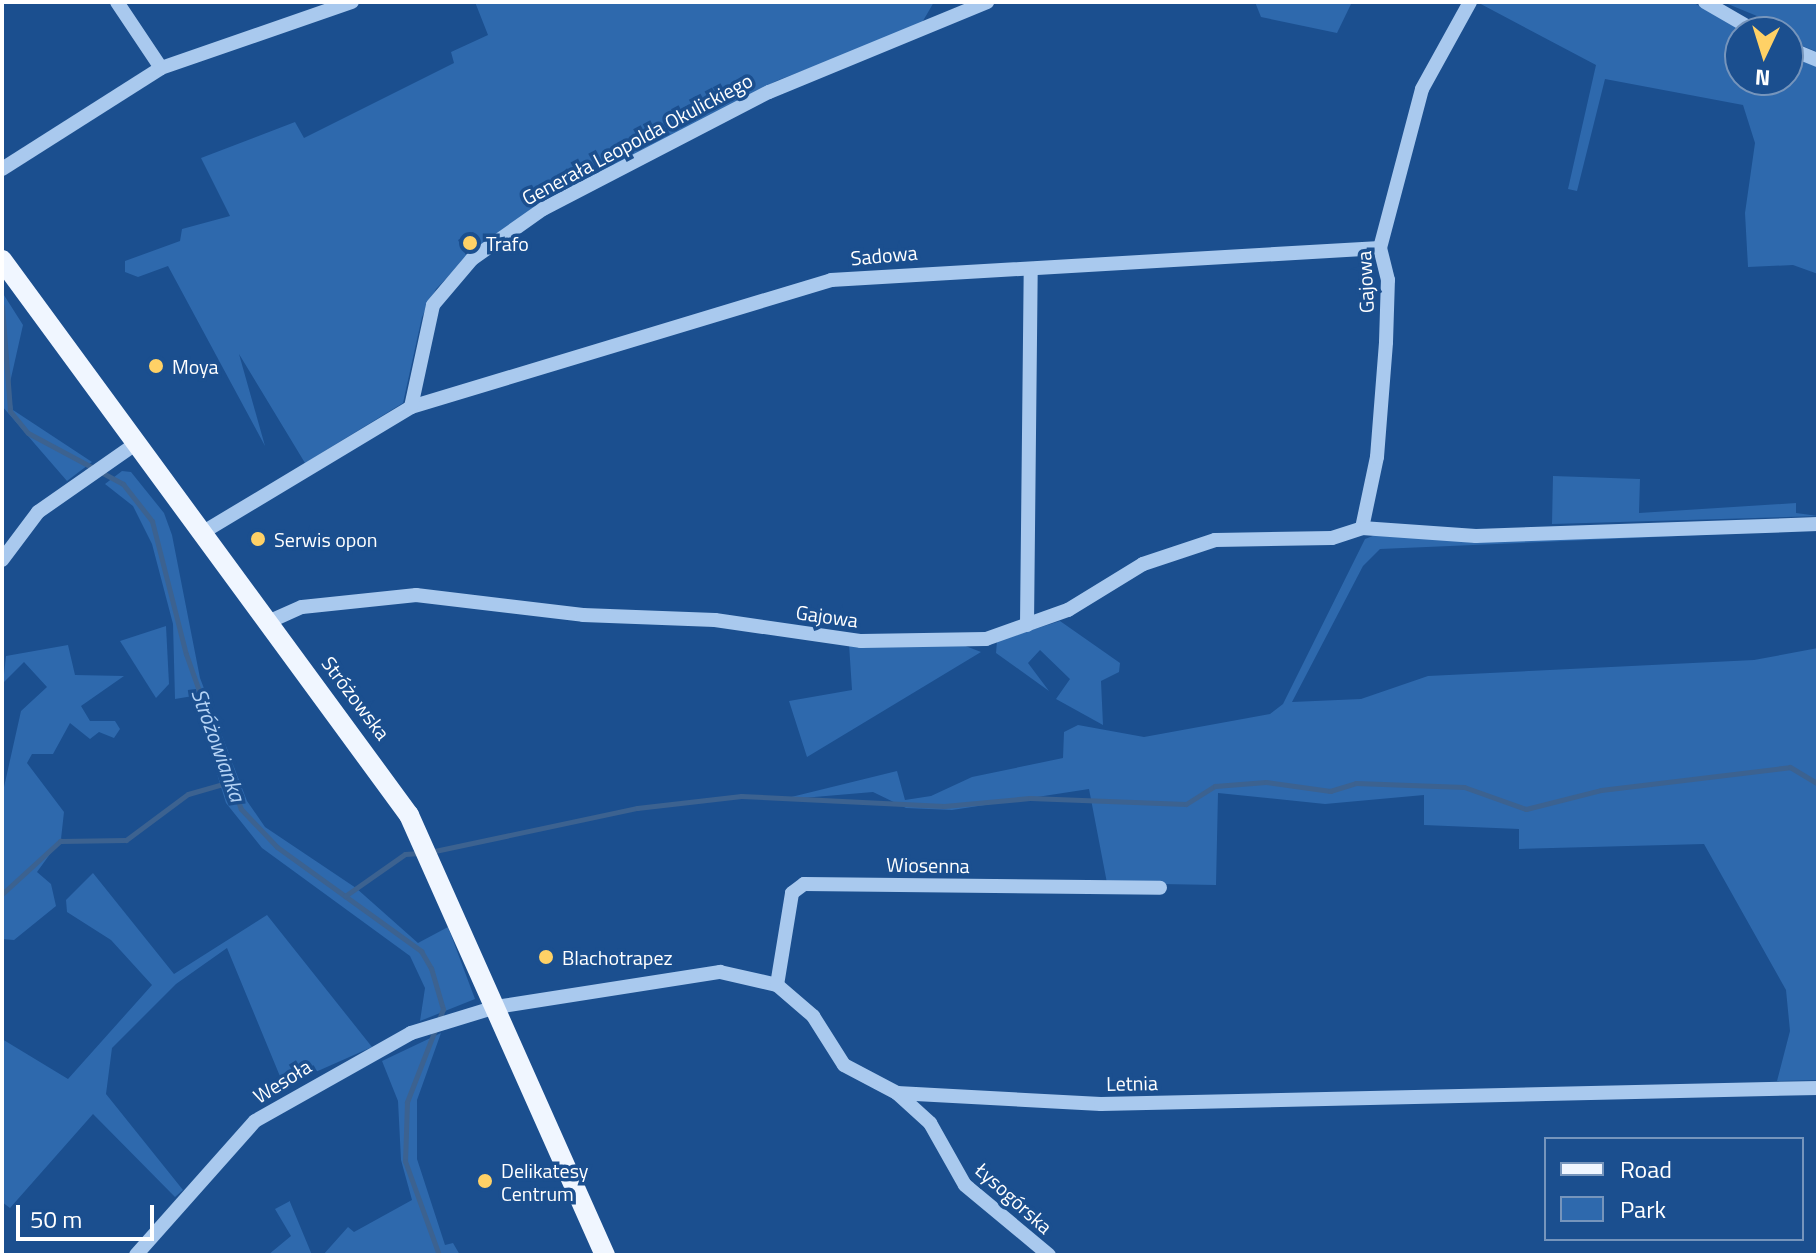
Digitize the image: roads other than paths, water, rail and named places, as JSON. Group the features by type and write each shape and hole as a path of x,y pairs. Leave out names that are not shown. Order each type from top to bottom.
{"main road":[{"name":"Stróżowska","path":"2,260 134,445 409,815 605,1255"}],"street":[{"path":"117,2 161,68"},
{"path":"2,169 161,68 352,2"},
{"name":"Generała Leopolda Okulickiego","path":"411,407 433,305 472,259 543,209 769,92 987,2"},
{"name":"Gajowa","path":"1362,528 1377,457 1386,342 1388,280 1380,248 1422,89 1470,2"},
{"path":"1705,2 1729,16"},
{"name":"Sadowa","path":"411,407 831,280 1380,248"},
{"path":"1027,625 1031,269"},
{"path":"200,534 411,407"},
{"path":"2,560 38,512 134,445"},
{"name":"Gajowa","path":"268,622 302,607 407,595 908,644 986,639 1027,625 1195,544 1332,538 1362,528 1476,536 1818,524"},
{"name":"Wiosenna","path":"777,985 792,893 804,884 1160,888"},
{"name":"Letnia","path":"496,1007 720,972 777,985 813,1016 844,1065 897,1093 1101,1104 1818,1088"},
{"name":"Wesoła","path":"136,1255 255,1121 411,1033 496,1007"},
{"name":"Łysogórska","path":"897,1093 930,1123 965,1185 1049,1255"}],"waterway":[{"name":"Stróżowianka","path":"2,306 10,411 28,433 123,484 152,521 186,654 241,809 277,847 421,951 431,968 443,1009 407,1102 405,1161 439,1255"},
{"path":"430,852 637,808 741,796 944,806 1030,798 1186,804 1215,786 1266,782 1330,791 1356,783 1464,787 1526,809 1601,790 1790,767 1818,784"},
{"path":"2,894 60,841 126,840 188,794 230,782"},
{"path":"345,896 405,854 420,853"}],"place":[{"name":"Trafo","path":"470,243"},
{"name":"Moya","path":"156,366"},
{"name":"Serwis opon","path":"258,539"},
{"name":"Blachotrapez","path":"546,957"},
{"name":"Delikatesy Centrum","path":"485,1181"}]}
